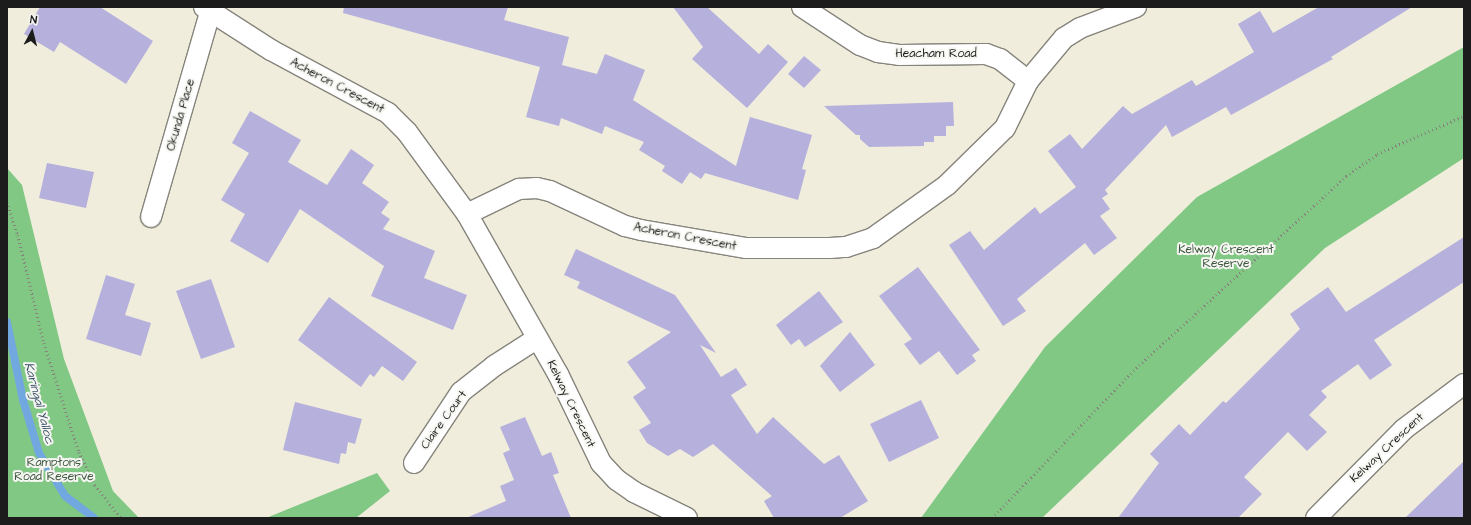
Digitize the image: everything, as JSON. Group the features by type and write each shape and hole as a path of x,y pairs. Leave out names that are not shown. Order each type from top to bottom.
{"street":[{"name":"Heacham Road","path":"802,7 860,45 878,52 899,55 986,54 1000,59 1028,81"},
{"name":"Acheron Crescent","path":"207,10 271,50 388,114 407,132 467,214 519,189 537,188 550,191 625,226 649,232 746,248 846,247 873,238 948,185 1005,128 1028,81 1064,38 1080,28 1136,7"},
{"name":"Okunda Place","path":"151,217 207,10"},
{"name":"Kelway Crescent","path":"467,214 536,339 558,374 601,463 617,480 634,492 687,518"},
{"name":"Claire Court","path":"414,463 461,392 494,366 536,339"},
{"name":"Kelway Crescent","path":"1316,518 1404,429 1464,384"}],"path":[{"path":"992,518 1136,368 1346,176 1377,154 1464,116"},
{"path":"7,202 18,235 48,357 79,452 95,485 121,518"}],"green space":[{"name":"Kelway Crescent Reserve","path":"1464,47 1464,158 1325,248 1042,518 921,518 1045,347 1197,197"},
{"name":"Ramptons Road Reserve","path":"7,168 22,185 64,359 113,491 139,518 7,518"},
{"path":"377,473 390,491 356,518 266,518"}],"building":[{"path":"40,7 100,7 153,41 126,84 60,42 54,52 24,34"},
{"path":"344,7 508,7 504,20 569,37 562,65 597,74 605,54 645,70 633,100 736,166 750,117 812,135 802,169 806,170 798,200 705,173 701,179 690,172 682,184 662,171 665,166 639,150 644,142 605,126 602,134 561,118 559,126 526,117 540,67 343,13"},
{"path":"673,7 707,7 759,54 768,44 788,62 747,108 692,59 703,47"},
{"path":"1319,7 1412,7 1331,57 1333,59 1231,115 1226,107 1172,137 1166,125 1105,190 1108,194 1102,198 1110,209 1100,216 1117,238 1094,255 1085,243 1017,299 1026,311 1003,326 949,245 970,231 984,250 1035,207 1040,214 1076,187 1048,151 1070,134 1082,149 1123,106 1132,114 1192,80 1196,86 1254,52 1238,24 1260,11 1273,33"},
{"path":"804,56 821,70 804,88 788,74"},
{"path":"953,102 954,126 946,126 946,136 934,136 934,142 924,142 924,146 869,147 860,139 860,135 856,135 824,106"},
{"path":"250,111 301,140 288,162 327,185 351,149 374,165 362,183 389,202 381,213 390,219 383,229 435,251 424,278 467,295 453,330 371,296 384,266 300,209 268,263 230,241 245,214 221,200 249,153 232,143"},
{"path":"47,163 94,172 86,208 39,198"},
{"path":"1464,237 1464,282 1374,340 1392,365 1370,380 1358,364 1321,391 1327,397 1309,415 1327,432 1307,451 1288,432 1244,477 1262,494 1238,518 1118,518 1159,463 1150,454 1179,424 1190,435 1223,401 1226,403 1300,329 1290,314 1328,287 1346,312"},
{"path":"576,249 675,295 716,353 700,345 721,377 736,368 747,385 731,395 757,434 773,417 824,464 839,455 868,501 840,518 774,518 764,501 772,496 713,444 693,457 680,449 668,456 647,443 639,430 651,423 633,397 646,388 627,362 671,332 577,288 580,282 564,275"},
{"path":"918,267 980,350 972,355 976,361 957,375 939,351 920,365 904,344 912,339 879,296"},
{"path":"106,275 135,284 125,315 151,323 141,356 86,339"},
{"path":"211,279 235,347 201,359 176,291"},
{"path":"819,291 843,322 805,347 799,339 791,345 776,325"},
{"path":"329,297 417,362 403,381 382,366 374,377 370,374 361,387 298,340"},
{"path":"850,332 875,365 840,392 820,366"},
{"path":"921,400 939,438 889,462 870,424"},
{"path":"295,402 362,419 355,444 348,442 346,454 341,453 339,464 283,450"},
{"path":"525,417 542,456 551,452 559,473 553,475 571,518 466,518 506,501 500,486 514,480 503,453 510,450 500,427"},
{"path":"1464,461 1464,518 1405,518"}],"waterway":[{"name":"Karingal Yalloc","path":"7,322 23,400 39,453 65,496 94,518"}]}
